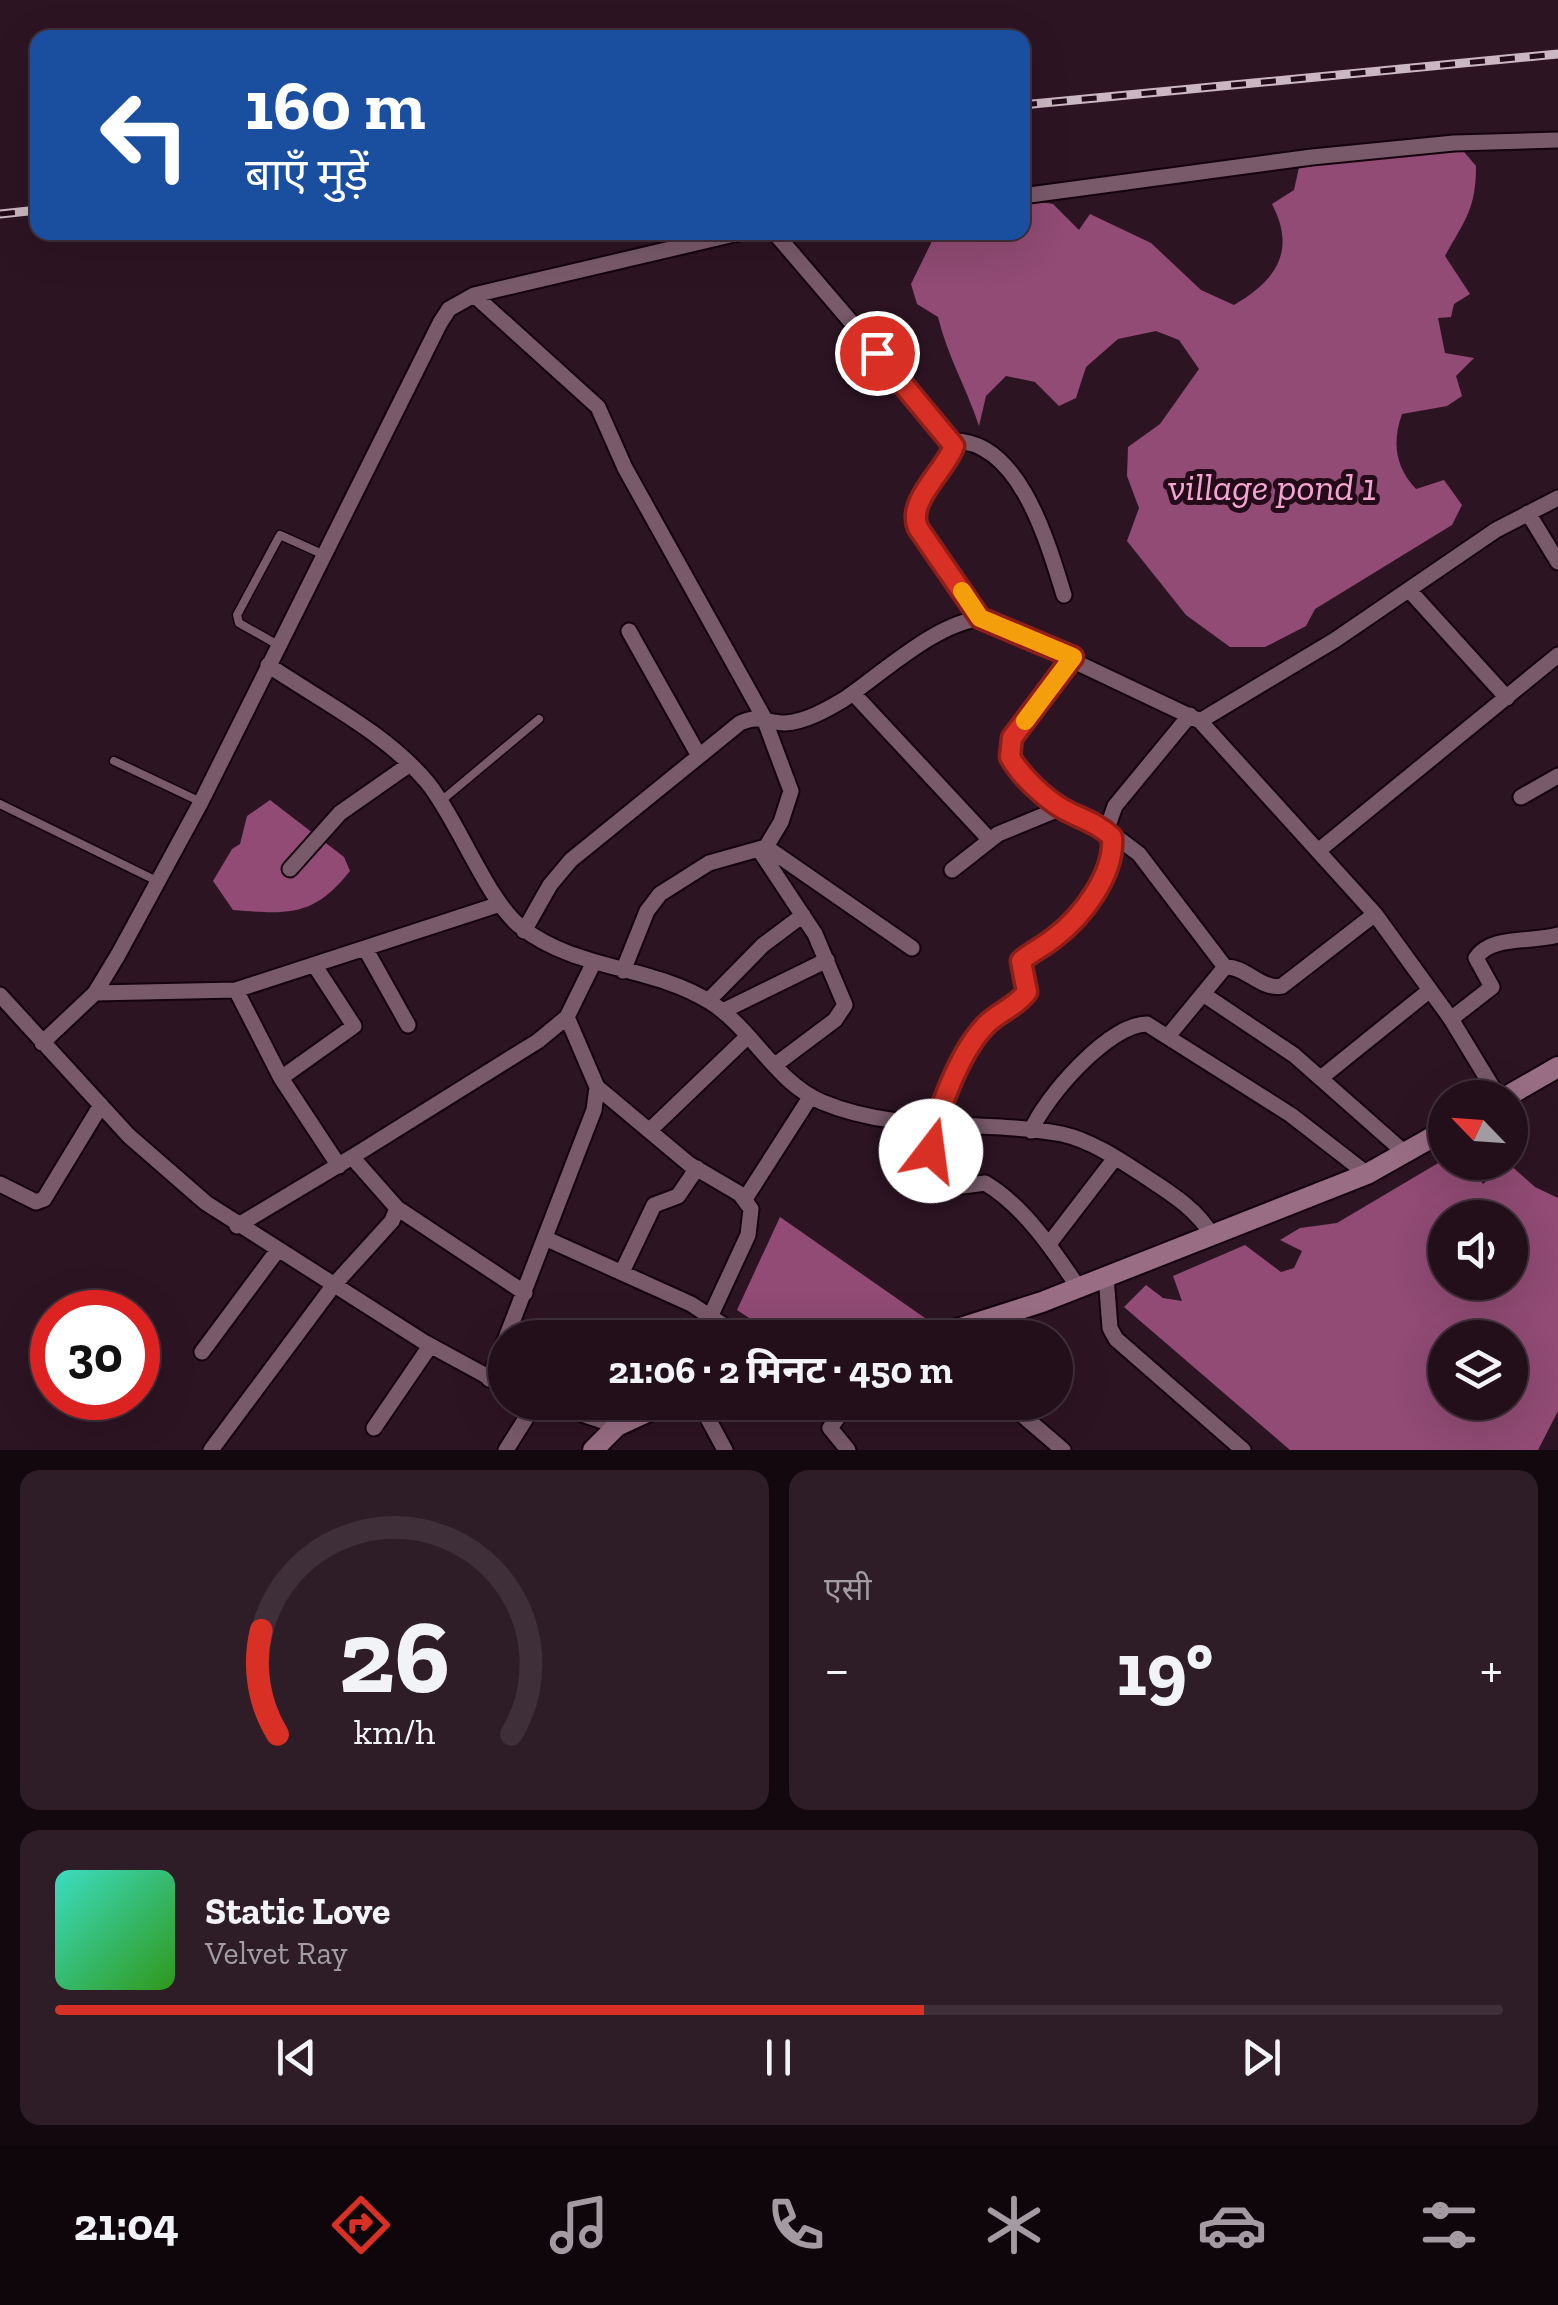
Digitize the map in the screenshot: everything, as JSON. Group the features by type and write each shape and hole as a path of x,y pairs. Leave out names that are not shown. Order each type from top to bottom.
{"street":[{"path":"1030,195 1312,157 1454,143 1558,140"},
{"path":"42,1043 96,993 159,882 449,309 474,295 710,240"},
{"path":"781,240 952,441 953,451 918,506 915,521 980,618 1073,657 1195,718 1375,914 1490,1080"},
{"path":"474,295 598,407 625,468 763,716 791,791 782,822 763,849 709,863 660,894 647,911 622,971"},
{"path":"952,441 976,443 1008,471 1040,522 1064,595"},
{"path":"1078,1288 1049,1244 990,1185 963,1186 941,1168 931,1151 955,1075 981,1030 1027,992 1021,961 1066,927 1094,892 1111,861 1109,823 1115,806 1195,718 1558,498"},
{"path":"1528,513 1558,562"},
{"path":"1410,591 1506,698"},
{"path":"524,930 561,870 740,722 763,716 778,722 802,720 853,693 937,636 980,618"},
{"path":"629,630 699,756"},
{"path":"1318,852 1558,655"},
{"path":"1073,657 1012,738 1008,752 1024,776 1064,809 1124,841 1148,864 1192,928 1225,967 1236,968 1270,987 1282,986 1375,914"},
{"path":"268,666 410,764 441,801 500,904 524,930 594,964 673,984 708,1001 811,1096 860,1115 1031,1130 1082,1140 1172,1195 1211,1234"},
{"path":"853,693 988,840"},
{"path":"290,869 306,846 340,813 410,764"},
{"path":"1521,797 1558,776"},
{"path":"952,870 988,840 1064,809"},
{"path":"763,849 803,915 844,1000 843,1012 775,1066"},
{"path":"763,849 912,948"},
{"path":"96,993 236,990 500,904"},
{"path":"708,1001 763,945 803,915"},
{"path":"1451,1019 1492,987 1476,958 1480,951 1498,942 1532,942 1558,935"},
{"path":"365,948 408,1025"},
{"path":"722,1012 827,960"},
{"path":"238,1226 538,1041 567,1017 594,964"},
{"path":"281,1078 354,1026 315,966"},
{"path":"1169,1035 1225,967"},
{"path":"236,990 281,1078 346,1162 397,1208 525,1292"},
{"path":"1322,1077 1430,990"},
{"path":"0,994 169,1174 238,1226 488,1378"},
{"path":"1202,994 1322,1077 1405,1152"},
{"path":"514,1320 594,1110 596,1087 567,1017"},
{"path":"1031,1130 1060,1086 1122,1032 1147,1024 1291,1115 1366,1174"},
{"path":"650,1130 748,1036"},
{"path":"1528,1084 1558,1067"},
{"path":"596,1087 696,1168 745,1199 751,1209 748,1235 711,1315"},
{"path":"745,1199 811,1096"},
{"path":"0,1184 36,1202 44,1199 102,1105"},
{"path":"991,1320 1366,1174 1428,1139"},
{"path":"1049,1244 1115,1158"},
{"path":"622,1272 654,1205 678,1196 696,1168"},
{"path":"211,1450 333,1286 392,1221 397,1208"},
{"path":"547,1239 718,1320"},
{"path":"202,1352 277,1250"},
{"path":"1106,1276 1110,1328 1116,1339 1243,1450"},
{"path":"374,1428 430,1346"},
{"path":"506,1450 525,1420"},
{"path":"599,1420 617,1426"},
{"path":"594,1450 617,1426 630,1420"},
{"path":"709,1420 725,1450"},
{"path":"836,1420 830,1428 847,1450"},
{"path":"1027,1420 1063,1450"}],"lane":[{"path":"278,645 240,623 237,615 280,535 322,554"},
{"path":"441,801 539,719"},
{"path":"114,761 201,802"},
{"path":"0,804 159,882"}],"water":[{"name":"village pond 1","path":"1454,140 1476,166 1468,214 1445,256 1470,294 1454,304 1451,317 1438,318 1445,353 1474,358 1456,376 1462,396 1447,406 1402,414 1396,444 1404,472 1416,489 1444,480 1462,505 1452,525 1315,609 1306,626 1265,647 1230,647 1186,615 1127,541 1139,508 1127,476 1128,447 1160,424 1199,369 1179,340 1156,331 1118,339 1086,367 1076,398 1059,406 1035,382 1006,376 986,396 979,426 938,317 917,304 911,284 933,240 1030,240 1030,200 1053,204 1079,230 1090,214 1151,243 1201,290 1234,305 1261,286 1278,264 1282,237 1272,204 1294,190 1301,158 1314,148"},
{"path":"270,800 344,857 350,871 324,897 298,910 233,910 213,881 232,849 240,844 247,816"},
{"path":"1428,1169 1428,1180 1480,1180 1483,1184 1488,1180 1527,1180 1558,1198 1558,1411 1538,1450 1290,1450 1124,1307 1146,1285 1163,1298 1182,1301 1173,1276 1245,1245 1281,1272 1294,1268 1302,1251 1280,1240 1300,1228 1337,1223"},
{"path":"780,1217 927,1320 752,1320 737,1310"}],"railway":[{"path":"1030,104 1558,54"},
{"path":"0,214 30,211"}],"slow traffic":[{"path":"962,591 980,618 1073,657 1025,721"}],"route":[{"path":"877,353 954,446 918,506 918,528 980,618 1073,657 1012,738 1010,757 1024,776 1064,809 1098,824 1112,837 1113,847 1106,872 1079,912 1052,940 1021,961 1027,992 1015,1006 990,1020 970,1046 943,1106 931,1151"}]}
